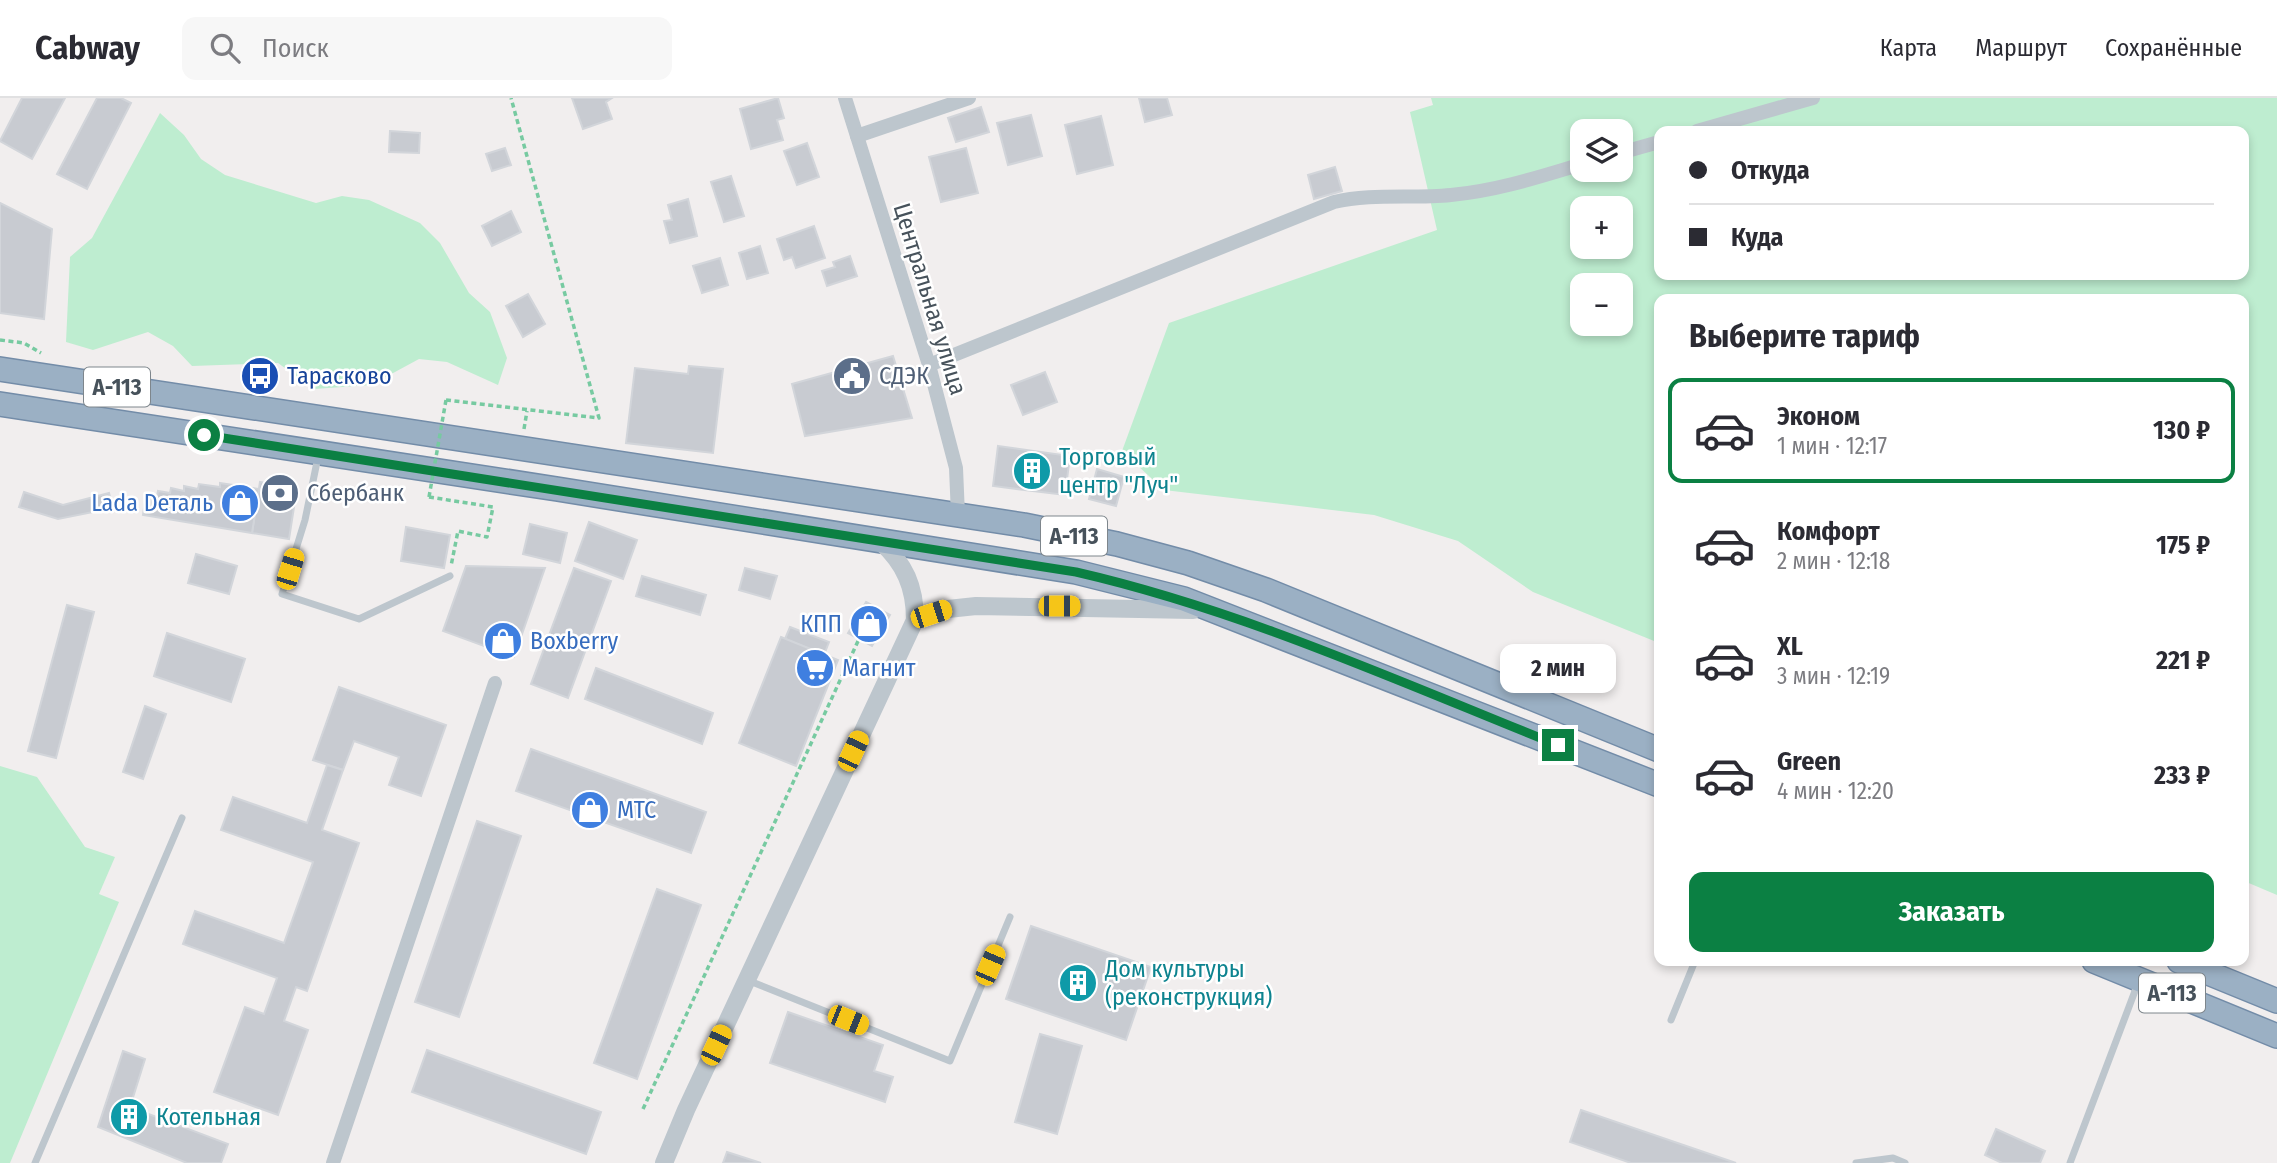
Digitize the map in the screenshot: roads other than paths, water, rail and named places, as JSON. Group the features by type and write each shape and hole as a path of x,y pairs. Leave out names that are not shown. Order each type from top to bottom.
{"highway":[{"name":"А-113","path":"0,369 958,515 1117,544 1266,590 1654,748"},
{"name":"А-113","path":"0,404 1076,572 1140,587 1221,613 1654,783"},
{"name":"А-113","path":"2107,966 2277,1036"},
{"name":"А-113","path":"2191,966 2277,1001"}],"street":[{"name":"Центральная улица","path":"845,98 929,365 956,468 958,515"},
{"path":"857,136 969,98"},
{"path":"1715,126 1813,98"},
{"path":"1633,149 1654,143"},
{"path":"929,365 1334,202 1353,197 1450,196 1492,190 1570,167"},
{"path":"664,1163 915,620 915,598 907,572 896,556 880,541"},
{"path":"915,620 948,609 976,606 1170,607 1221,613"},
{"path":"333,1163 495,682"}],"lane":[{"path":"318,453 305,520 282,594 359,619 450,576"},
{"path":"36,1163 182,818"},
{"path":"747,980 950,1060 1010,917"},
{"path":"1671,1020 1693,966"},
{"path":"2070,1163 2140,979"},
{"path":"1856,1163 1893,1158 1905,1163"}],"place":[{"name":"Тарасково","path":"260,376"},
{"name":"СДЭК","path":"852,376"},
{"name":"Торговый центр \"Луч\"","path":"1032,471"},
{"name":"Сбербанк","path":"280,493"},
{"name":"Lada Dеталь","path":"240,503"},
{"name":"КПП","path":"869,624"},
{"name":"Boxberry","path":"503,641"},
{"name":"Магнит","path":"815,668"},
{"name":"МТС","path":"590,810"},
{"name":"Дом культуры (реконструкция)","path":"1078,983"},
{"name":"Котельная","path":"129,1117"}]}
